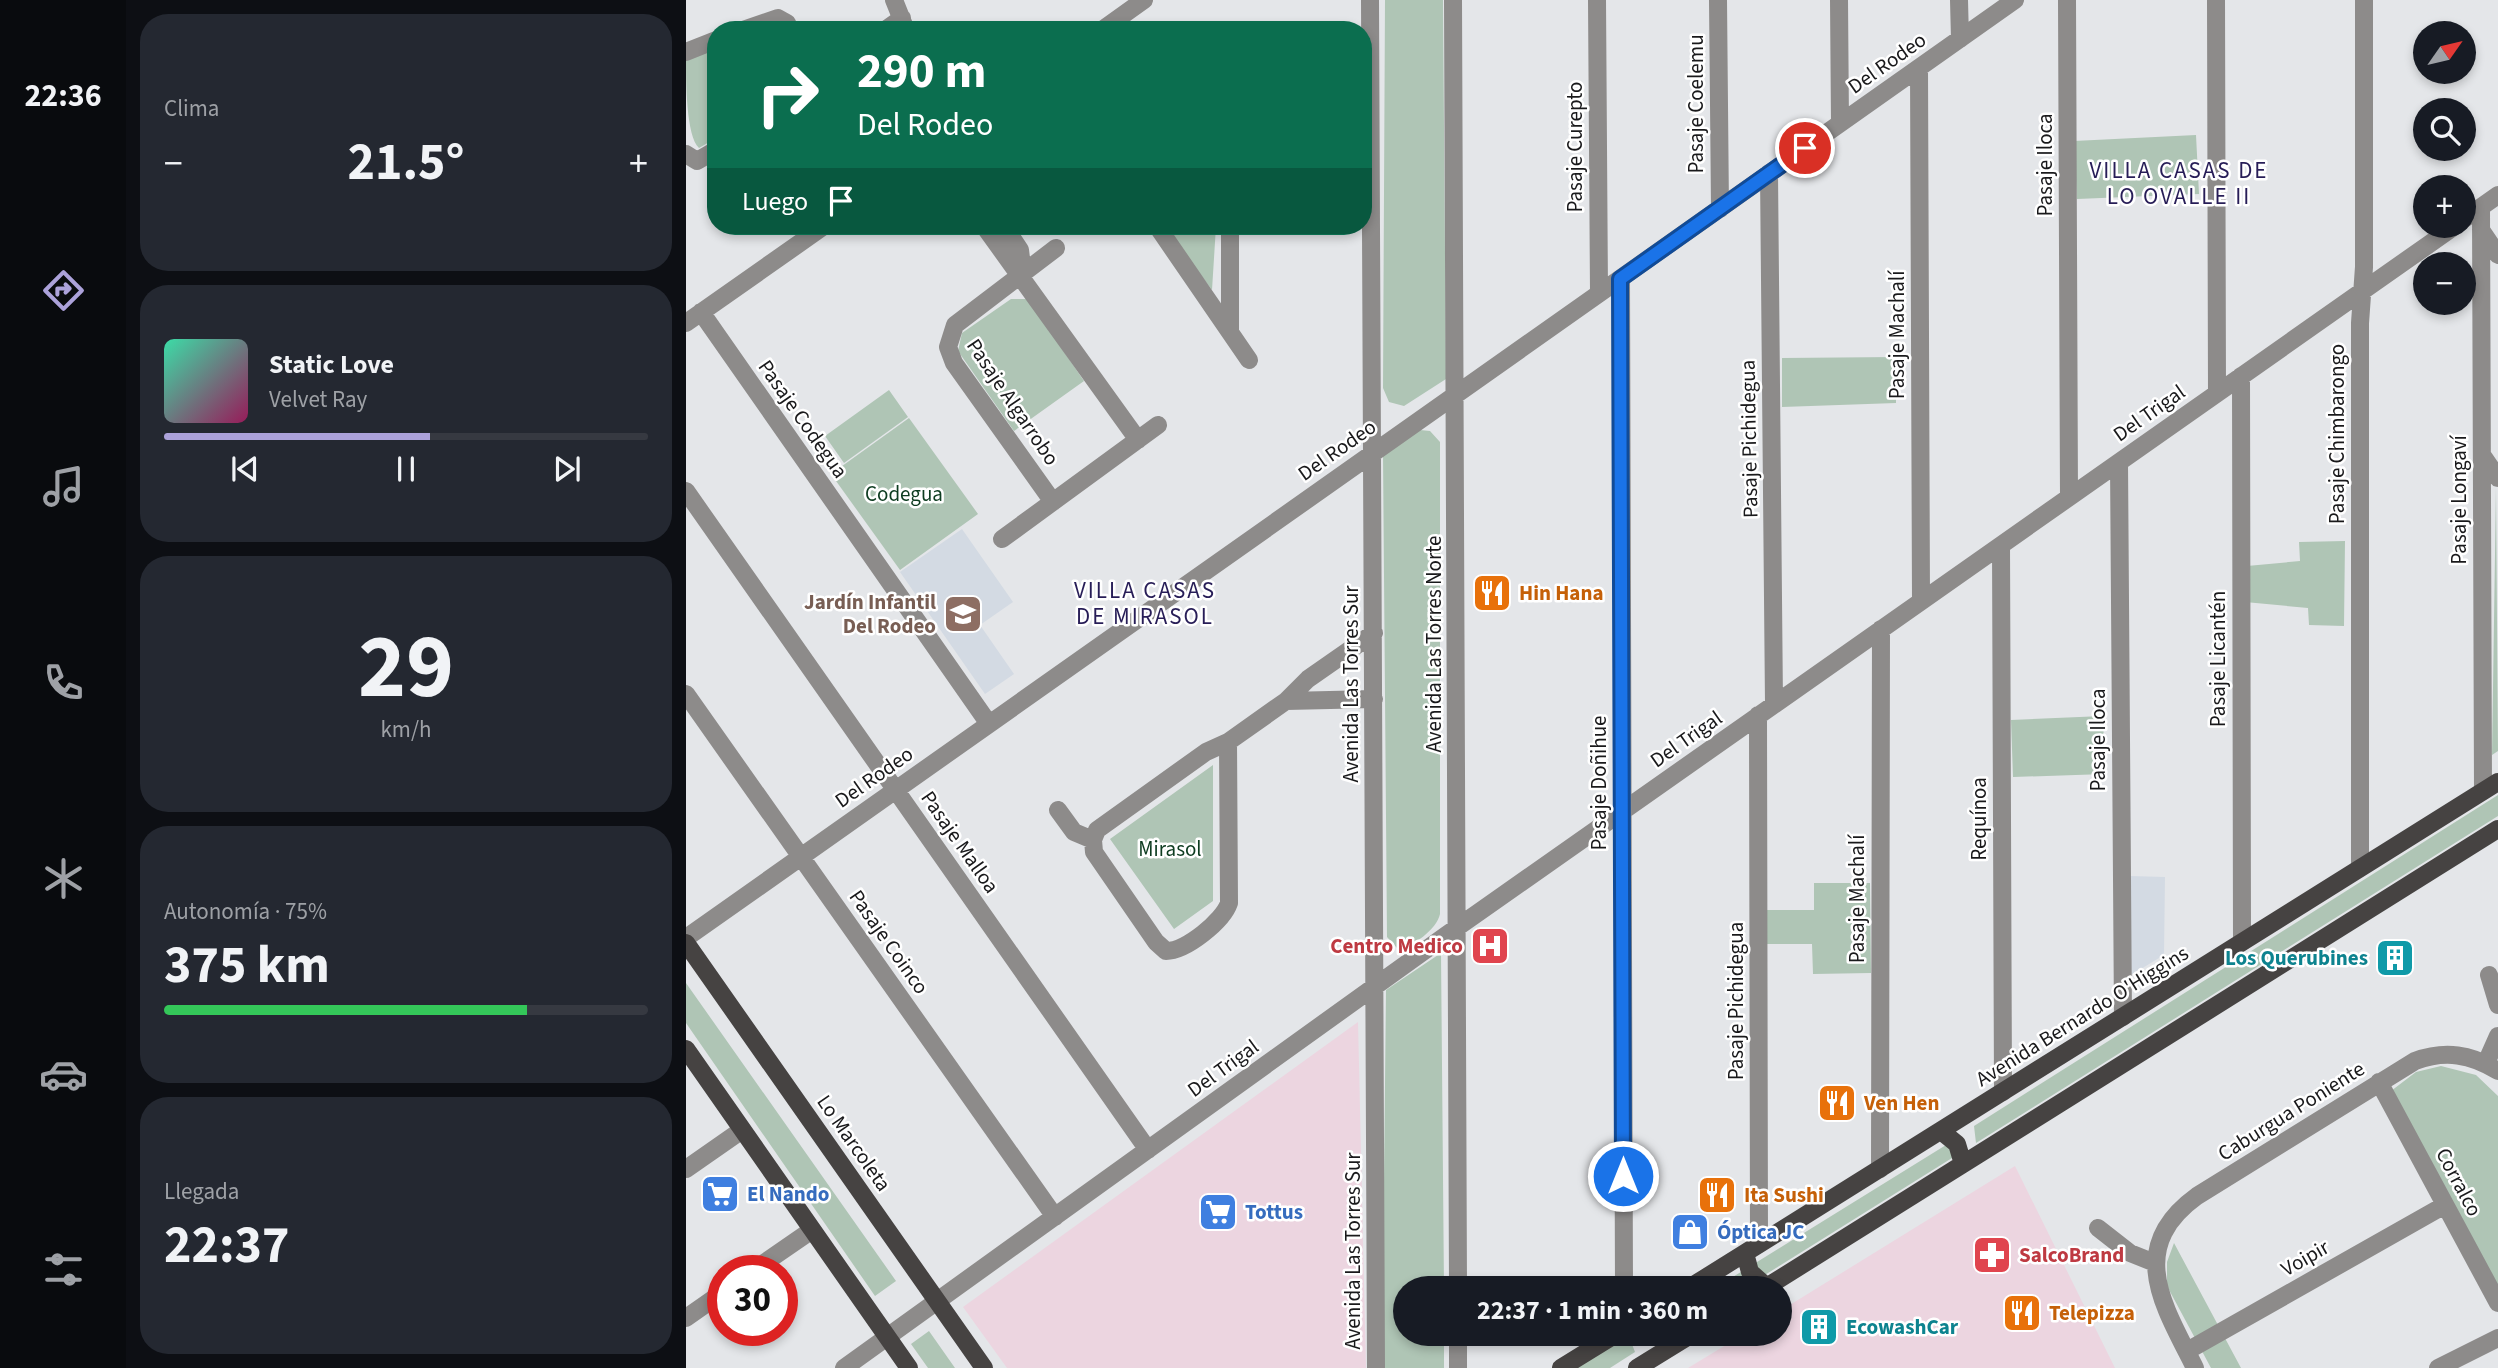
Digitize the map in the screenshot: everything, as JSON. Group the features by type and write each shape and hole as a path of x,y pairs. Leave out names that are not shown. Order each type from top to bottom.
{"main road":[{"name":"Avenida Bernardo O'Higgins","path":"1708,1276 2491,787"},
{"path":"1784,1276 2498,829"},
{"name":"Lo Marcoleta","path":"686,943 984,1368"},
{"path":"686,1049 909,1368"},
{"path":"1941,1131 1957,1144 1963,1164"},
{"path":"1752,1249 1750,1272 1754,1276"},
{"path":"1561,1368 1597,1346"},
{"path":"1637,1368 1673,1346"}],"street":[{"path":"894,0 903,21"},
{"path":"1115,21 1144,0"},
{"name":"Avenida Las Torres Sur","path":"1368,21 1370,0"},
{"name":"Avenida Las Torres Norte","path":"1453,0 1458,1276"},
{"name":"Pasaje Curepto","path":"1597,0 1599,293"},
{"name":"Pasaje Coelemu","path":"1718,0 1720,209"},
{"path":"1839,0 1840,124"},
{"path":"1959,0 1960,39"},
{"name":"Del Rodeo","path":"686,938 2015,0"},
{"name":"Pasaje Iloca","path":"2067,0 2069,497"},
{"path":"2216,0 2217,393"},
{"name":"Pasaje Chimbarongo","path":"2360,868 2364,0"},
{"path":"766,21 774,18 784,21"},
{"path":"686,52 707,44"},
{"name":"Pasaje Machalí","path":"1919,68 1921,601"},
{"path":"686,154 697,161 707,155"},
{"name":"Pasaje Pichidegua","path":"1769,173 1774,704"},
{"path":"2476,211 2498,195"},
{"name":"Pasaje Longaví","path":"2481,208 2482,455 2491,787"},
{"path":"2481,230 2498,255"},
{"path":"686,323 811,235"},
{"path":"991,235 1023,275 1138,440"},
{"path":"1010,235 1020,250 1023,275"},
{"path":"1163,235 1250,360"},
{"path":"1230,235 1230,331"},
{"name":"Avenida Las Torres Sur","path":"1370,235 1374,453 1376,1368"},
{"name":"Del Trigal","path":"844,1368 1457,927 2438,238"},
{"name":"Pasaje Algarrobo","path":"1053,502 954,363 948,347 955,325 1056,248"},
{"name":"Pasaje Doñihue","path":"1620,279 1623,1276"},
{"name":"Pasaje Codegua","path":"701,312 989,724"},
{"name":"Pasaje Licantén","path":"2241,376 2242,942"},
{"name":"Pasaje Algarrobo","path":"1002,539 1158,425"},
{"path":"2482,455 2498,478"},
{"name":"Pasaje Iloca","path":"2119,462 2123,1017"},
{"name":"Pasaje Malloa","path":"686,491 1148,1150"},
{"name":"Requínoa","path":"2001,545 2003,1092"},
{"name":"Pasaje Machalí","path":"1880,1169 1881,629"},
{"path":"1227,742 1229,903 1215,924 1176,951 1160,948 1097,857 1093,841 1102,826 1206,751 1227,742 1286,701 1308,679 1374,633"},
{"name":"Pasaje Coinco","path":"686,694 1055,1217"},
{"path":"1286,701 1374,699"},
{"name":"Pasaje Pichidegua","path":"1752,1249 1758,715"},
{"path":"1058,810 1074,832 1093,841"},
{"path":"2489,975 2498,1005"},
{"path":"2492,1067 2498,1036"},
{"name":"Caburgua Poniente","path":"2155,1263 2163,1234 2188,1203 2405,1066 2429,1056 2457,1054 2492,1067"},
{"name":"Corralco","path":"2379,1082 2498,1303"},
{"path":"686,1169 742,1130"},
{"name":"Voipir","path":"2187,1351 2445,1205"},
{"path":"2098,1227 2130,1253 2155,1263 2160,1297 2196,1368"},
{"path":"776,1255 812,1230"},
{"path":"686,1318 707,1303"},
{"path":"2438,1368 2498,1338"},
{"path":"1458,1346 1458,1368"}],"shaded area":[{"name":"Jardín Infantil Del Rodeo","path":"962,529 1013,602 980,625 1014,674 985,694 900,572"},
{"path":"2130,876 2165,877 2164,955 2131,975"},
{"path":"1358,1022 1366,1368 1007,1368 963,1307"},
{"path":"2015,1166 2115,1368 1688,1368 1724,1346 1792,1346 1792,1304"}],"green space":[{"path":"1385,0 1443,0 1446,379 1404,406 1389,402 1383,388"},
{"path":"707,51 707,143 699,148 691,132 689,120 686,59"},
{"path":"2196,135 2199,194 2077,199 2074,141"},
{"path":"1171,235 1215,235 1212,290"},
{"path":"1011,299 1028,299 1084,381 1014,431 958,351 962,333"},
{"path":"1896,357 1896,403 1782,407 1782,358"},
{"path":"889,390 908,417 844,463 825,436"},
{"name":"Codegua","path":"909,418 978,514 900,570 831,474"},
{"path":"1420,430 1430,431 1440,442 1440,914 1434,926 1423,937 1410,945 1397,948 1387,937 1383,455"},
{"path":"2496,487 2498,751 2492,755"},
{"path":"2345,541 2344,626 2309,625 2308,608 2245,602 2247,566 2300,561 2299,542"},
{"path":"2103,716 2105,774 2013,777 2011,720"},
{"name":"Mirasol","path":"1213,765 1213,901 1174,929 1110,839"},
{"path":"2498,795 2498,816 1976,1143 1974,1126"},
{"path":"1814,883 1870,883 1871,973 1813,974 1812,944 1766,944 1765,910 1814,910"},
{"path":"1441,953 1444,1276 1393,1276 1393,1346 1444,1346 1444,1368 1382,1368 1386,990"},
{"path":"686,983 896,1281 875,1296 686,1023"},
{"path":"2441,1066 2476,1075 2498,1096 2498,1292 2391,1091 2416,1072"},
{"path":"1946,1145 1953,1151 1952,1158 1763,1276 1734,1276"},
{"path":"2174,1243 2241,1368 2211,1368 2167,1286 2167,1262"},
{"path":"929,1331 955,1368 928,1368 911,1344"},
{"path":"1609,1346 1633,1346 1635,1352 1610,1368 1575,1368"}],"place":[{"name":"Hin Hana","path":"1492,593"},
{"name":"Jardín Infantil Del Rodeo","path":"963,614"},
{"name":"Centro Medico","path":"1490,946"},
{"name":"Los Querubines","path":"2395,958"},
{"name":"Ven Hen","path":"1837,1103"},
{"name":"El Nando","path":"720,1194"},
{"name":"Ita Sushi","path":"1717,1195"},
{"name":"Tottus","path":"1218,1212"},
{"name":"Óptica JC","path":"1690,1232"},
{"name":"SalcoBrand","path":"1992,1255"},
{"name":"Telepizza","path":"2022,1313"},
{"name":"EcowashCar","path":"1819,1327"}],"district":[{"name":"VILLA CASAS DE LO OVALLE II","path":"2179,183"},
{"name":"VILLA CASAS DE MIRASOL","path":"1145,603"}],"route":[{"path":"1623,1176 1620,279 1805,148"}]}
